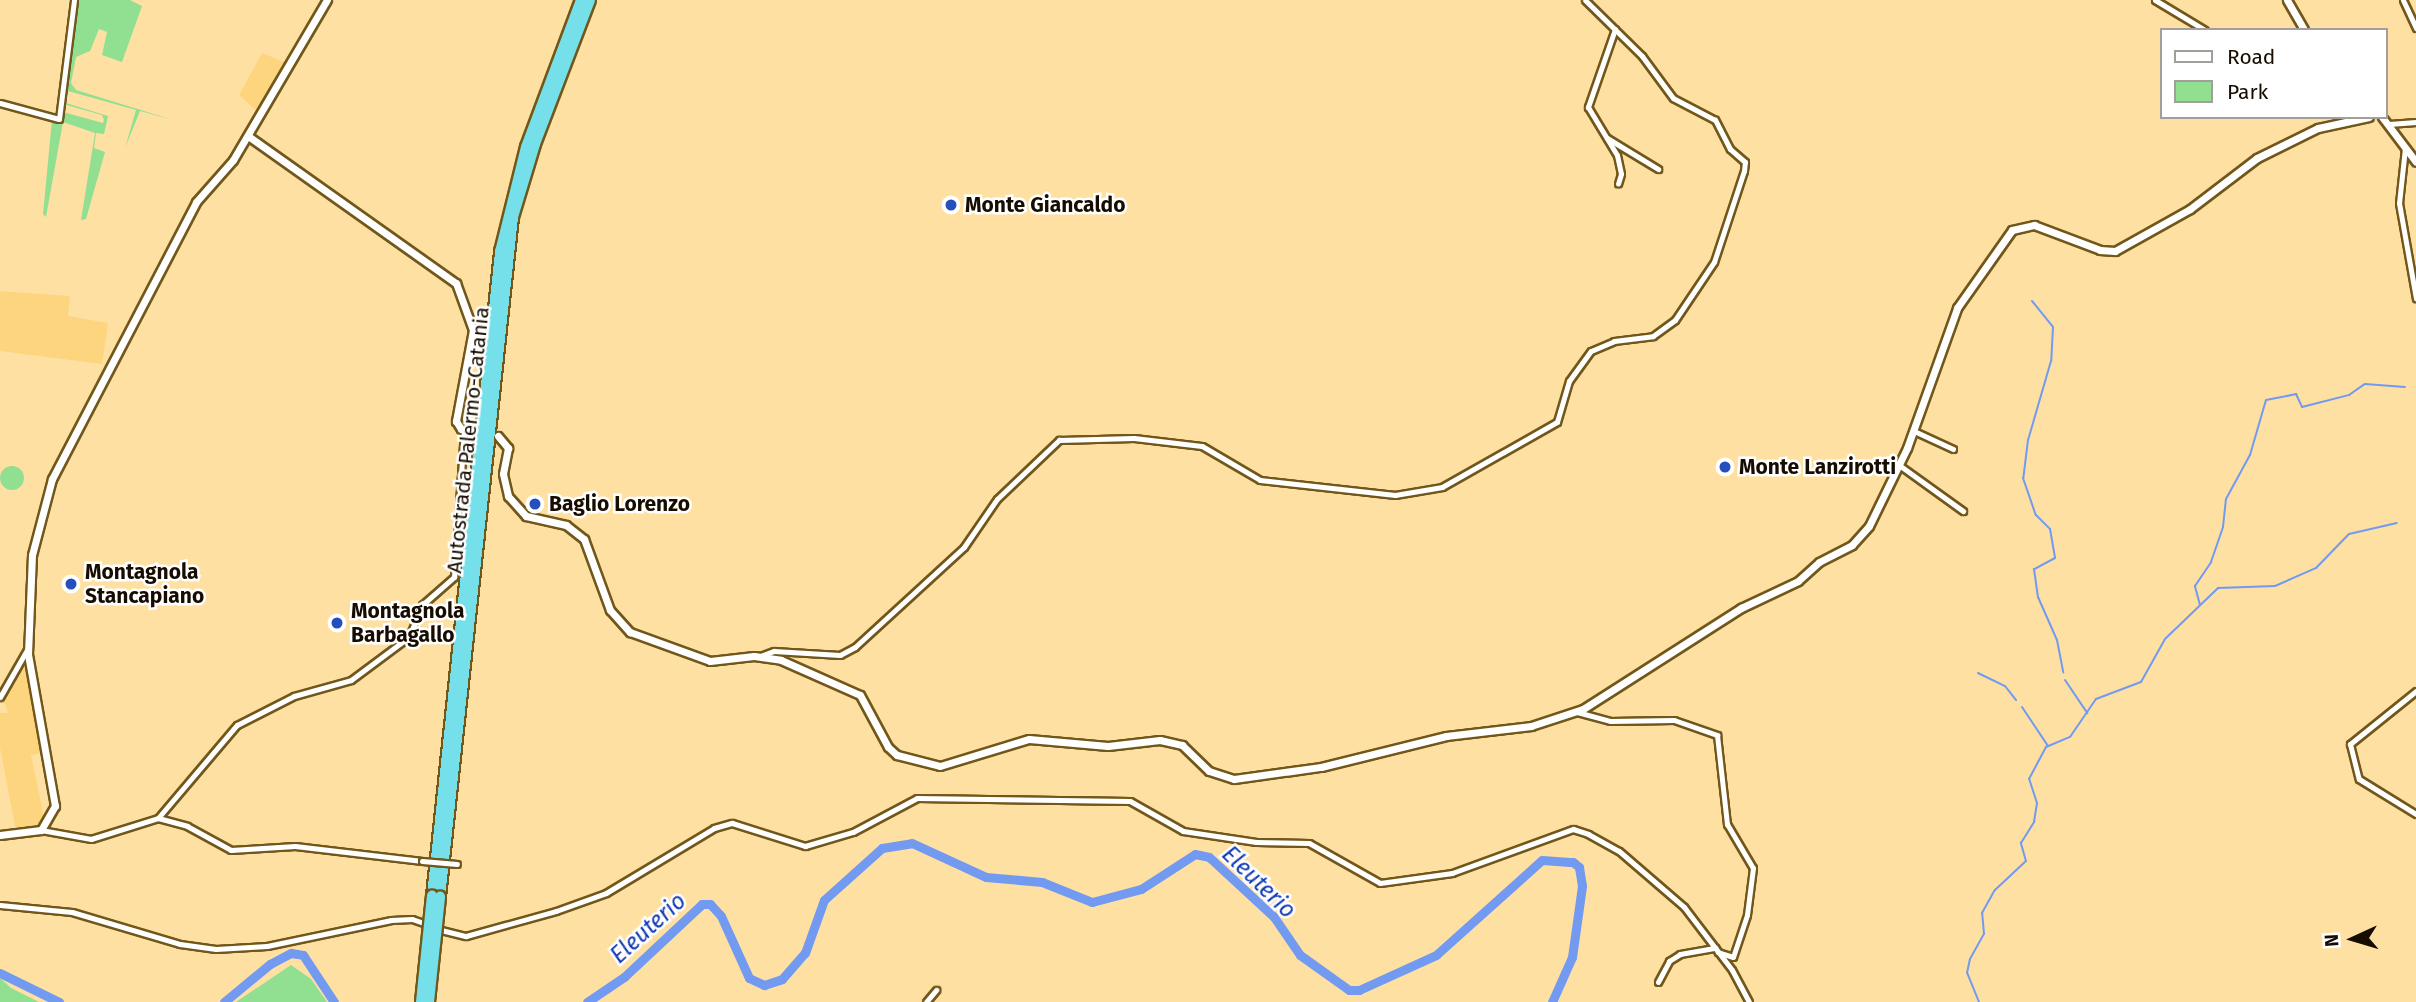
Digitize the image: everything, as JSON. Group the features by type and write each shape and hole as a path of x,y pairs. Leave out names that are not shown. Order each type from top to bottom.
{"highway":[{"name":"Autostrada Palermo-Catania","path":"436,897 500,252 526,147 582,0"},
{"name":"Autostrada Palermo-Catania","path":"436,897 513,217 535,144 590,0"},
{"path":"421,1002 436,897"},
{"path":"429,1002 436,897"}],"street":[{"path":"0,103 59,118 74,0"},
{"path":"41,830 55,806 29,646 32,555 52,479 196,201 225,171 248,136 327,0"},
{"path":"760,656 774,651 840,655 855,647 964,547 997,499 1059,440 1134,438 1202,446 1260,480 1395,495 1442,487 1557,422 1569,381 1591,351 1614,341 1653,336 1675,320 1714,262 1745,162 1730,149 1715,120 1673,98 1615,29 1584,0"},
{"path":"2155,0 2202,28"},
{"path":"2287,0 2303,28"},
{"path":"2403,0 2416,28"},
{"path":"1615,29 1588,107 1621,167 1618,184"},
{"path":"498,436 508,448 503,474 508,496 526,516 566,525 584,538 610,610 630,632 702,659 760,656 781,660 860,695 888,747 897,755 940,766 1029,739 1108,746 1160,740 1182,745 1209,771 1249,778 1340,763 1446,736 1531,726 1577,712 1743,607 1783,590 1852,545 1869,526 1914,431 1956,309 2012,230 2034,225 2100,250 2115,251 2190,209 2257,158 2318,128 2360,119"},
{"path":"2384,119 2416,162"},
{"path":"2389,124 2416,122"},
{"path":"0,835 41,830 91,839 158,818 237,725 293,696 351,680 409,637 422,605 454,577 468,431 456,421 455,412 473,330 456,283 248,136"},
{"path":"1604,136 1658,169"},
{"path":"2405,148 2399,202 2416,298"},
{"path":"1914,431 1953,449"},
{"path":"1899,465 1963,511"},
{"path":"0,697 29,646"},
{"path":"2416,691 2350,744 2359,779 2416,814"},
{"path":"1577,712 1611,721 1674,720 1717,735 1727,824 1753,868 1747,915 1732,957 1716,950 1680,954 1669,961 1658,982"},
{"path":"0,905 72,912 180,944 216,949 267,946 412,919 466,936 606,892 714,828 732,823 804,846 853,832 917,798 1130,801 1182,831 1256,842 1309,842 1380,883 1452,873 1573,829 1619,851 1663,888 1704,929 1749,1002"},
{"path":"158,818 187,826 231,850 295,846 457,864"},
{"path":"926,1002 936,990"}],"shaded area":[{"path":"262,53 287,63 258,112 239,95"},
{"path":"0,291 70,296 68,316 108,323 102,364 0,351"},
{"path":"22,665 26,667 41,753 31,755 45,822 16,831 0,748 0,713 8,713 3,698"}],"green space":[{"path":"74,0 130,0 142,6 122,62 102,55 107,32 99,29 90,51 76,57 71,83 76,90 173,120 140,111 125,148 136,110 68,91 66,103 108,116 104,134 96,133 94,148 105,152 86,219 81,220 95,133 63,122 46,217 43,214 52,120 63,112 103,123 104,120 102,115 63,104"},
{"path":"12,466 20,470 24,478 20,486 12,490 4,486 0,478 4,470"},
{"path":"291,965 311,979 327,1002 236,1002"},
{"path":"0,978 11,988 39,1002 0,1002"}],"waterway":[{"path":"2032,301 2053,327 2051,361 2028,440 2023,478 2036,515 2050,529 2055,558 2034,569 2038,597 2057,640 2063,672"},
{"path":"2200,605 2195,586 2211,562 2223,527 2226,499 2250,455 2266,400 2296,394 2302,407 2349,395 2365,384 2405,387"},
{"path":"1979,1002 1967,973 1970,959 1984,934 1982,913 1995,890 2026,861 2021,843 2034,822 2037,803 2029,779 2046,747 2070,737 2096,699 2141,682 2165,639 2218,588 2275,586 2316,568 2349,534 2397,523"},
{"path":"1978,673 2005,686 2016,700"},
{"path":"2065,680 2087,713"},
{"path":"2022,707 2048,746"},
{"name":"Eleuterio","path":"587,1002 624,977 702,904 710,904 721,916 749,978 764,985 782,979 805,953 824,900 882,848 912,843 986,877 1042,882 1092,902 1141,889 1195,854 1209,857 1274,917 1300,955 1349,990 1359,990 1436,955 1542,860 1573,862 1579,867 1582,886 1572,957 1552,1002"},
{"name":"Eleuterio","path":"224,1002 270,964 291,953 303,955 334,1002"},
{"name":"Eleuterio","path":"0,973 59,1002"}],"place":[{"name":"Monte Giancaldo","path":"951,205"},
{"name":"Monte Lanzirotti","path":"1725,467"},
{"name":"Baglio Lorenzo","path":"535,504"},
{"name":"Montagnola Stancapiano","path":"71,584"},
{"name":"Montagnola Barbagallo","path":"337,623"}]}
